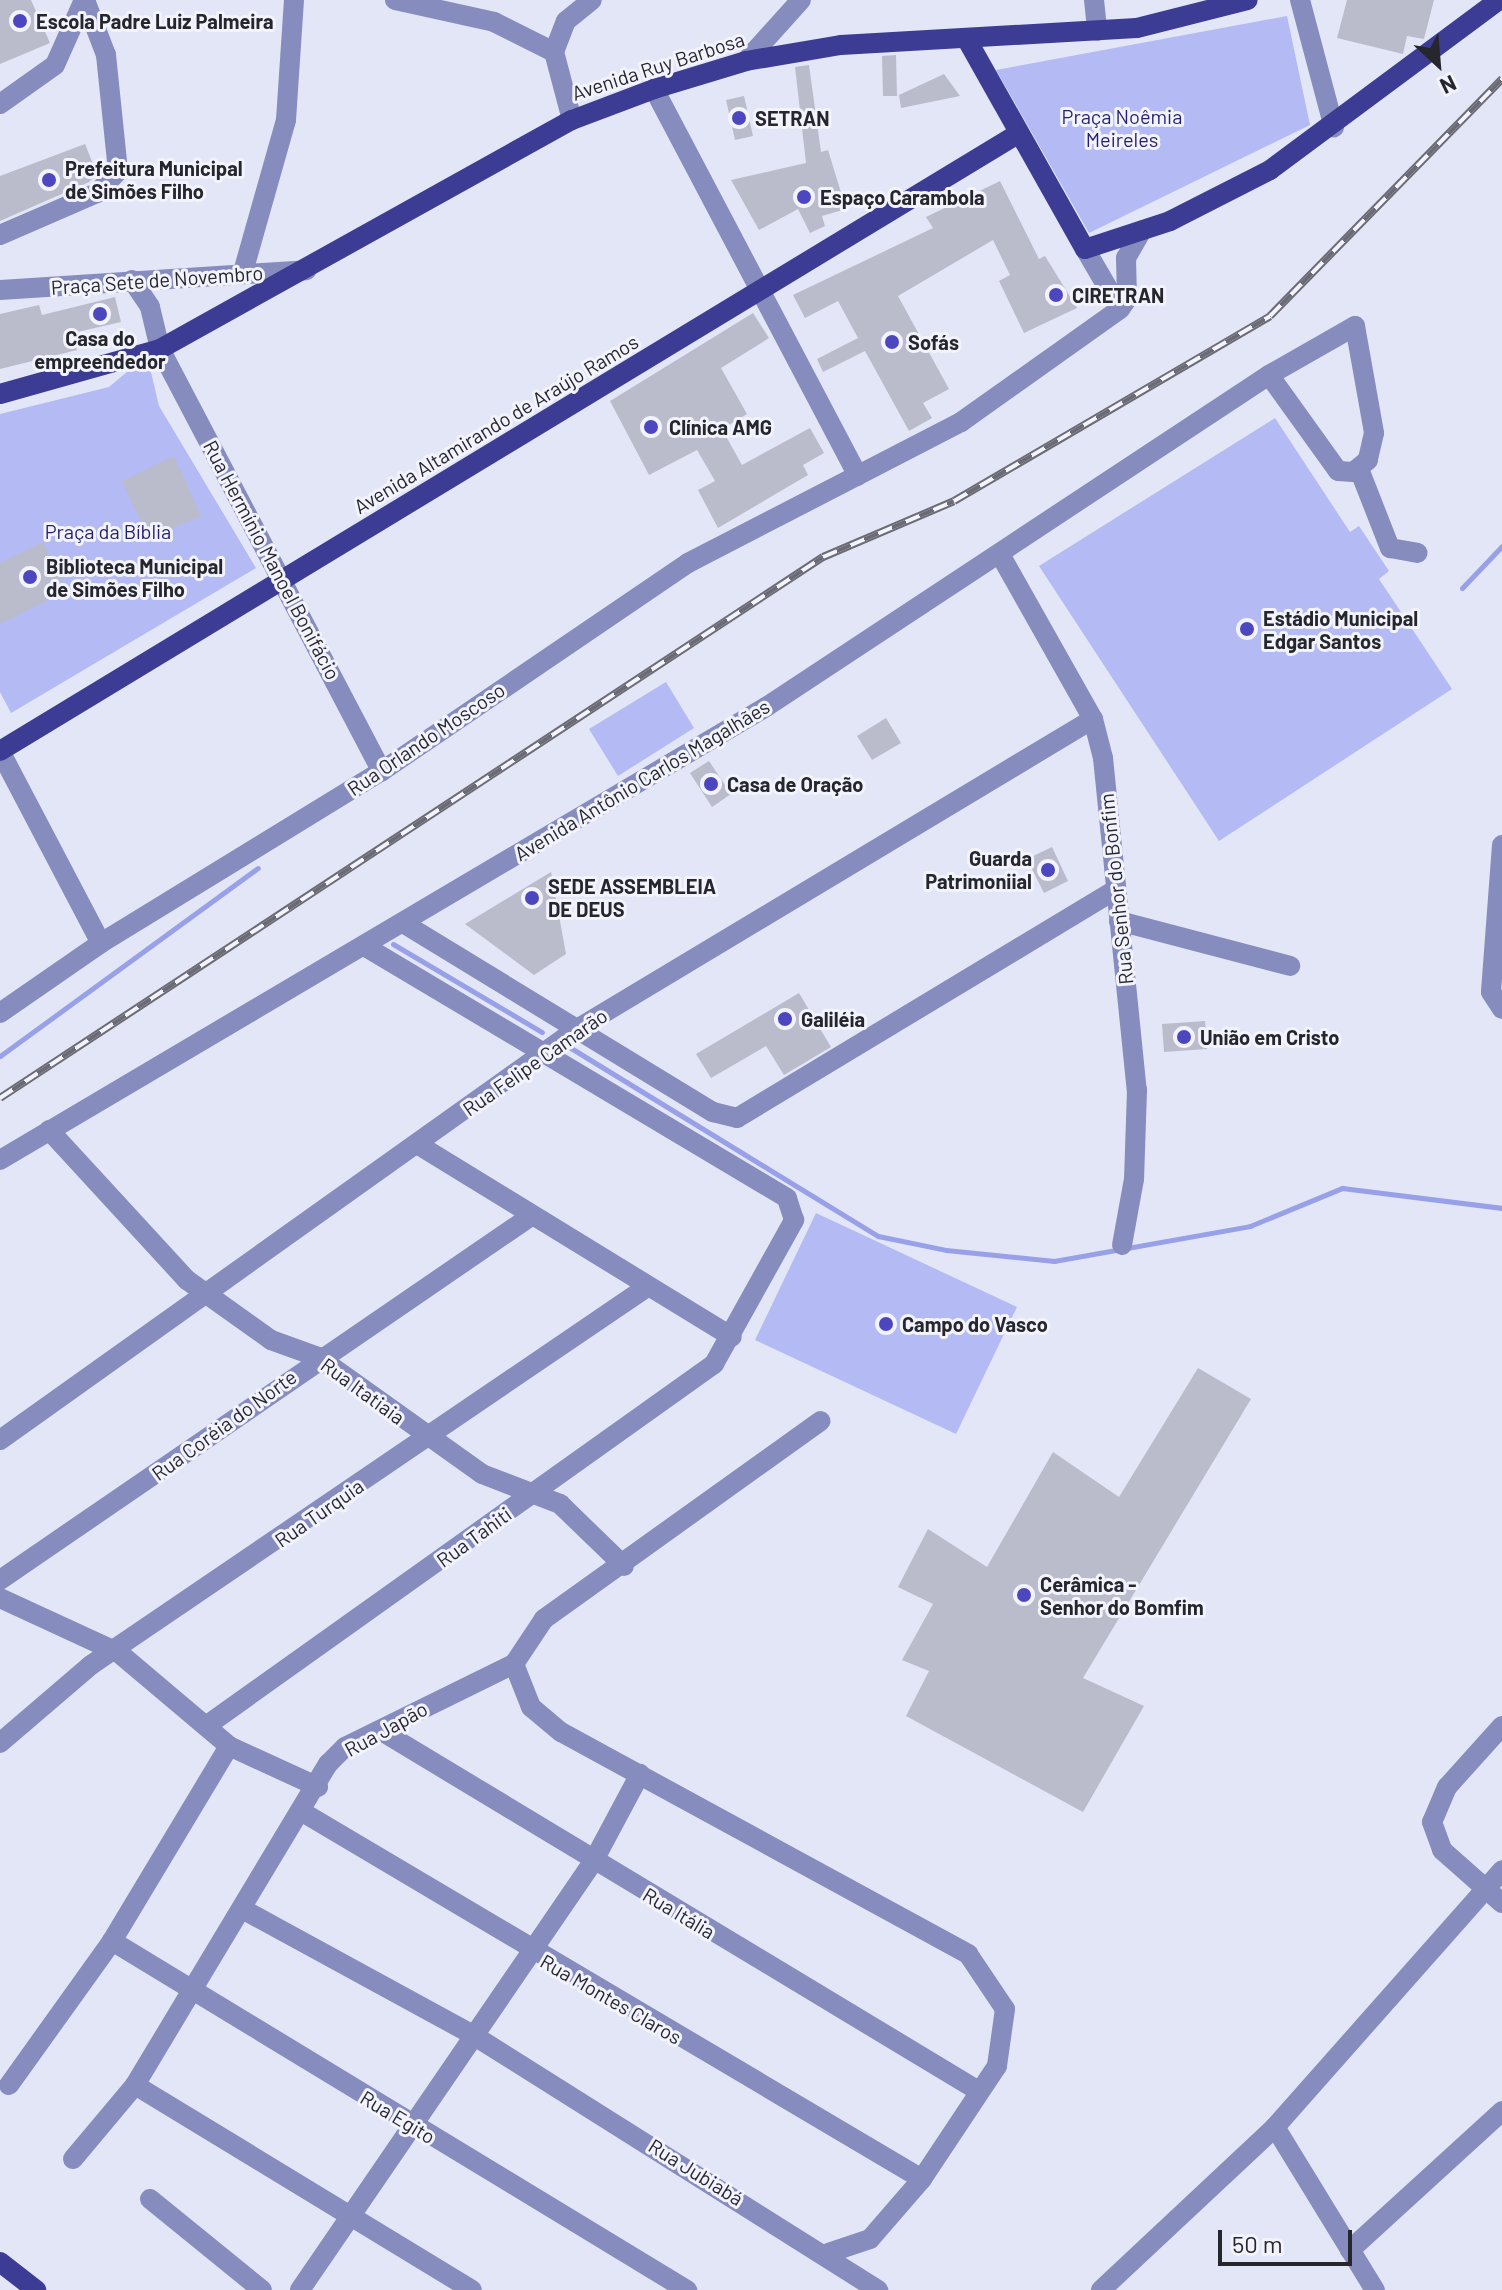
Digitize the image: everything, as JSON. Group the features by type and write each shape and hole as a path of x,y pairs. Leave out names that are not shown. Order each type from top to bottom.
{"main road":[{"name":"Avenida Ruy Barbosa","path":"0,394 160,349 314,270 572,120 654,89 746,61 870,41 1097,31 1177,21 1248,0"},
{"path":"966,38 1016,135 1085,249 1221,198 1334,128 1499,0"},
{"name":"Avenida Altamirando de Araújo Ramos","path":"0,751 1016,135"},
{"path":"0,2262 36,2290"}],"street":[{"path":"0,104 55,65 84,0"},
{"path":"0,235 97,193 118,171 106,55 84,0"},
{"path":"243,272 286,120 294,0"},
{"path":"395,0 494,22 554,52"},
{"path":"572,120 554,52 566,21 592,0"},
{"path":"746,61 801,0"},
{"path":"1094,0 1097,31"},
{"path":"1300,0 1334,128"},
{"path":"654,89 858,476 948,430 1120,309 1126,258 1142,230"},
{"path":"1085,249 1120,309"},
{"name":"Praça Sete de Novembro","path":"0,290 243,272 314,270"},
{"name":"Rua Hermínio Manoel Bonifácio","path":"132,280 150,307 160,349 382,771"},
{"name":"Avenida Antônio Carlos Magalhães","path":"0,1160 365,946 1001,556 1269,375 1355,326 1374,433 1359,469"},
{"path":"1269,375 1338,471 1359,469 1390,548 1418,553"},
{"name":"Rua Orlando Moscoso","path":"0,1013 101,943 382,771 688,563 858,476"},
{"name":"Rua Senhor do Bonfim","path":"1001,556 1093,719 1103,758 1114,891 1138,1103 1122,1245"},
{"name":"Rua Felipe Camarão","path":"0,1440 577,1029 1093,719"},
{"path":"0,751 101,943"},
{"path":"1502,845 1491,992 1502,1009"},
{"path":"403,923 713,1112 748,1115 1114,891"},
{"path":"1119,921 1290,966"},
{"path":"365,946 546,1052"},
{"name":"Rua Tahiti","path":"206,1726 714,1364 732,1337 795,1213 787,1198 546,1052"},
{"name":"Rua Itatiaia","path":"49,1130 160,1255 206,1293 271,1340 318,1357 427,1438 490,1477 537,1492 624,1566"},
{"path":"417,1144 528,1218 644,1289 732,1337"},
{"name":"Rua Coréia do Norte","path":"0,1580 318,1357 528,1218"},
{"name":"Rua Turquia","path":"5,1732 91,1665 119,1653 644,1289"},
{"name":"Rua Japão","path":"73,2159 135,2085 345,1747 383,1732 514,1664 544,1619 624,1566 821,1421"},
{"path":"0,1598 119,1653 229,1746 318,1787"},
{"path":"514,1664 542,1719 981,1966 1005,2009 1007,2033 997,2066 977,2090 922,2179 870,2239 828,2253"},
{"path":"1502,1726 1447,1787 1432,1822 1442,1850 1502,1903"},
{"name":"Rua Itália","path":"383,1732 593,1862 977,2090"},
{"path":"9,2085 112,1941 229,1746"},
{"path":"300,2290 408,2123 532,1953 593,1862 640,1774"},
{"name":"Rua Montes Claros","path":"304,1813 532,1953 922,2179"},
{"path":"1101,2290 1275,2127 1502,1870"},
{"name":"Rua Jubiabá","path":"244,1910 473,2035 828,2253 878,2290"},
{"name":"Rua Egito","path":"112,1941 687,2290"},
{"path":"135,2085 472,2290"},
{"path":"1350,2250 1502,2111"},
{"path":"1275,2127 1375,2290"},
{"path":"150,2199 262,2290"}],"green space":[{"name":"Praça Noêmia Meireles","path":"1287,16 1310,125 1089,233 996,70"},
{"name":"Praça da Bíblia","path":"150,368 159,406 256,568 11,713 0,692 0,414 109,387 127,372"},
{"name":"Estádio Municipal Edgar Santos","path":"1275,418 1350,532 1359,526 1389,571 1379,579 1452,689 1219,841 1039,566"},
{"path":"666,682 694,728 618,776 589,729"},
{"name":"Campo do Vasco","path":"816,1213 1017,1307 956,1434 755,1340"}],"building":[{"name":"Escola Padre Luiz Palmeira","path":"0,0 31,0 50,43 0,64"},
{"path":"1347,0 1434,0 1424,39 1407,36 1403,54 1337,38"},
{"path":"896,55 897,96 883,96 882,56"},
{"path":"809,65 821,152 828,150 846,209 822,216 825,226 810,233 798,209 759,230 731,180 806,163 795,67"},
{"path":"944,74 960,96 901,108 899,95"},
{"name":"SETRAN","path":"744,96 753,136 735,140 726,100"},
{"name":"Prefeitura Municipal de Simões Filho","path":"85,144 97,174 89,182 0,221 0,176"},
{"path":"1000,181 1039,259 1045,256 1077,308 1024,333 999,281 1010,275 993,240 898,296 949,389 923,403 932,418 909,431 865,351 823,372 817,359 858,338 838,301 805,318 793,295 933,228 926,217"},
{"path":"115,297 121,322 73,333 77,350 0,369 0,314 39,305 42,315"},
{"path":"753,313 769,338 721,368 747,414 722,429 742,465 810,428 824,453 803,465 808,475 718,528 698,490 715,481 697,450 649,475 610,401"},
{"path":"174,456 201,516 149,538 122,481"},
{"name":"Biblioteca Municipal de Simões Filho","path":"43,542 66,591 0,624 0,563"},
{"path":"886,718 901,743 872,760 857,736"},
{"name":"Casa de Oração","path":"709,761 731,794 712,807 690,773"},
{"name":"Guarda Patrimoniial","path":"1052,847 1068,881 1044,893 1027,859"},
{"name":"SEDE ASSEMBLEIA DE DEUS","path":"551,872 566,954 534,975 465,924"},
{"name":"Galiléia","path":"799,993 831,1047 784,1075 766,1046 711,1078 696,1054"},
{"name":"União em Cristo","path":"1205,1021 1207,1049 1164,1052 1162,1024"},
{"name":"Cerâmica - Senhor do Bomfim","path":"1198,1368 1251,1399 1083,1678 1144,1706 1083,1812 906,1716 929,1671 902,1660 933,1604 898,1587 928,1529 987,1567 1053,1452 1119,1497"}],"waterway":[{"path":"1462,588 1502,546"},
{"path":"0,1056 258,868"},
{"path":"393,944 542,1032"},
{"path":"566,1045 878,1236 946,1250 1054,1261 1250,1226 1342,1188 1502,1208"}],"railway":[{"path":"0,1098 823,557 954,501 1270,316 1502,79"}],"place":[{"name":"Escola Padre Luiz Palmeira","path":"20,21"},
{"name":"SETRAN","path":"739,118"},
{"name":"Prefeitura Municipal de Simões Filho","path":"49,180"},
{"name":"Espaço Carambola","path":"804,197"},
{"name":"CIRETRAN","path":"1056,295"},
{"name":"Casa do empreendedor","path":"100,314"},
{"name":"Sofás","path":"892,342"},
{"name":"Clínica AMG","path":"651,427"},
{"name":"Biblioteca Municipal de Simões Filho","path":"30,577"},
{"name":"Estádio Municipal Edgar Santos","path":"1247,629"},
{"name":"Casa de Oração","path":"711,784"},
{"name":"Guarda Patrimoniial","path":"1048,870"},
{"name":"SEDE ASSEMBLEIA DE DEUS","path":"532,898"},
{"name":"Galiléia","path":"785,1019"},
{"name":"União em Cristo","path":"1184,1037"},
{"name":"Campo do Vasco","path":"886,1324"},
{"name":"Cerâmica - Senhor do Bomfim","path":"1024,1595"}]}
